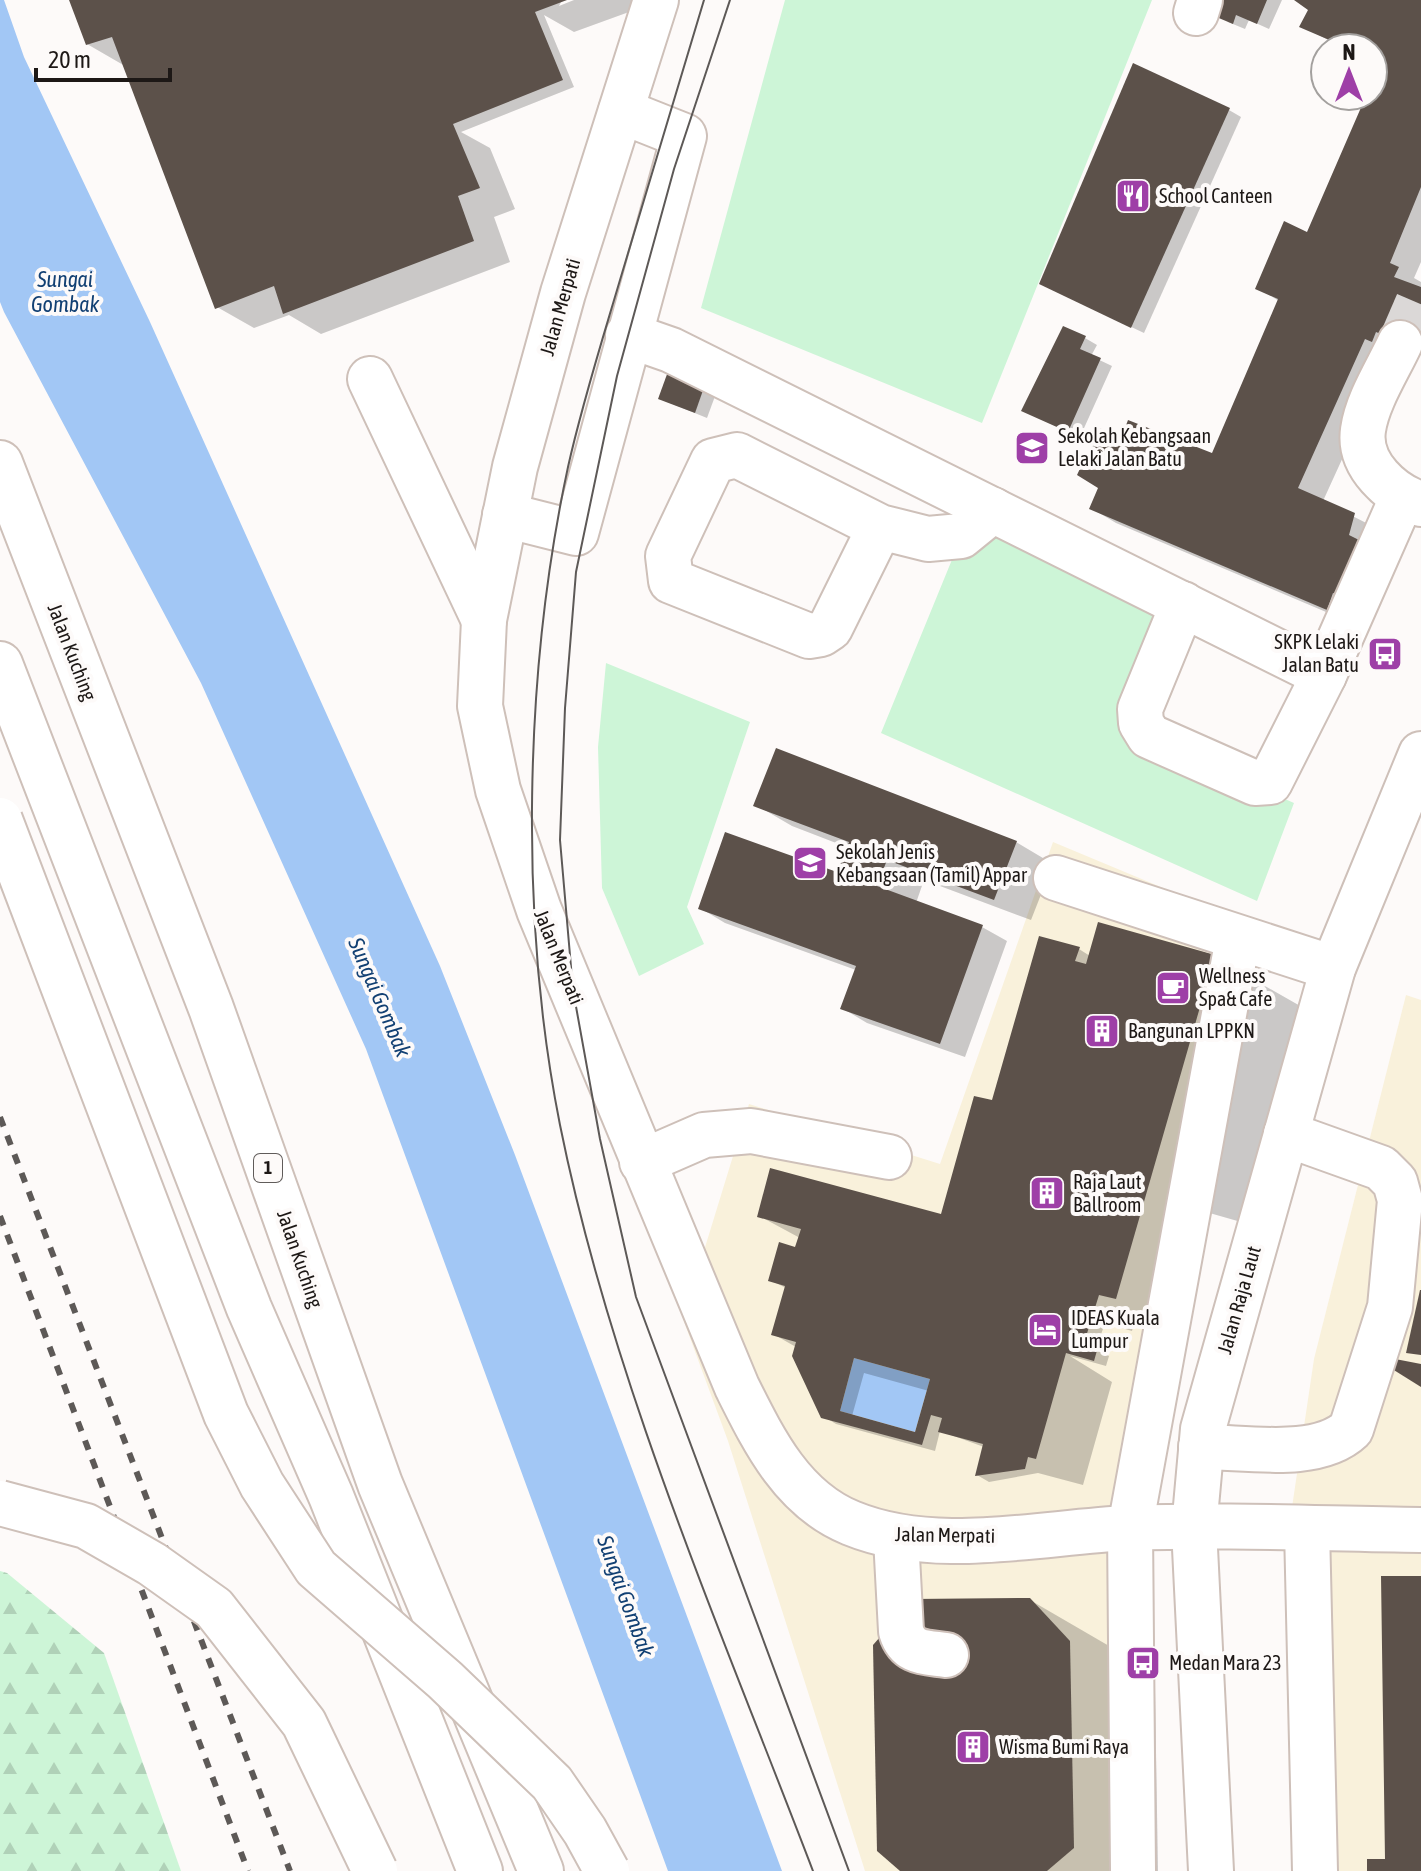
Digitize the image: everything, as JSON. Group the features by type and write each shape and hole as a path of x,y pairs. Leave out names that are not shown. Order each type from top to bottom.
{"main road":[{"name":"Jalan Merpati","path":"656,0 563,293 515,467 484,620 480,706 498,790 539,910 642,1162 765,1444 800,1490 849,1523 896,1538 973,1539 1130,1528 1421,1530"},
{"path":"505,515 576,533 684,136 621,111"},
{"path":"628,335 671,350 1324,675"},
{"path":"1183,604 1140,709 1141,723 1149,736 1255,783 1270,782 1412,501 1378,475 1364,451 1363,430 1400,343"},
{"path":"370,379 484,620"},
{"path":"880,527 830,628 821,634 809,636 671,581 668,569 668,556 713,461 722,457 737,455 880,527 928,539 961,536 993,510"},
{"name":"Jalan Kuching","path":"0,463 211,1008 380,1484 541,1871"},
{"path":"0,664 249,1308 331,1496 480,1871"},
{"name":"Jalan Raja Laut","path":"1211,1871 1194,1528 1203,1429 1333,968 1421,754"},
{"path":"0,820 226,1414 262,1485 316,1568 445,1680 552,1783 585,1831 607,1871"},
{"path":"1056,878 1333,968"},
{"path":"1133,1871 1130,1528 1238,938"},
{"path":"642,1162 704,1135 751,1131 889,1157"},
{"path":"1201,1447 1312,1449 1338,1441 1351,1429 1390,1307 1400,1200 1395,1182 1381,1168 1286,1134"},
{"path":"0,1503 86,1526 152,1564 214,1608 304,1723 375,1871"},
{"path":"1307,1529 1315,1871"},
{"path":"896,1538 904,1643 913,1650 946,1655"}],"shaded area":[{"path":"1053,842 1259,928 1140,1510 1141,1871 865,1871 728,1441 683,1319 749,1104 940,1164"},
{"path":"1406,995 1421,1000 1421,1871 1298,1871 1291,1514 1314,1359"}],"green space":[{"path":"785,0 1152,0 982,423 701,308"},
{"path":"967,523 1164,616 1122,727 1294,803 1257,901 881,733"},
{"path":"606,663 750,722 687,907 704,944 639,976 602,888 598,747"},
{"path":"0,1571 7,1573 104,1653 181,1871 0,1871"}],"water":[{"name":"Sungai Gombak","path":"0,0 4,0 24,57 150,322 440,966 515,1155 782,1871 668,1871 366,1049 201,683 4,312 0,302"},
{"path":"854,1358 930,1379 915,1432 840,1411"}],"building":[{"path":"69,0 567,0 535,12 563,80 453,124 480,188 458,196 474,241 283,314 274,286 215,309 112,37 86,45"},
{"path":"1215,0 1267,0 1257,24 1236,15 1233,24 1214,16"},
{"path":"1294,0 1421,0 1421,187 1390,263 1399,267 1394,277 1421,287 1421,351 1376,332 1372,342 1365,339 1298,488 1355,513 1349,535 1361,541 1346,597 1333,593 1327,610 1089,509 1098,488 1077,475 1099,428 1122,436 1128,420 1212,453 1278,299 1255,289 1284,221 1307,232 1359,112 1389,112 1389,32 1311,32 1299,27 1308,10"},
{"name":"School Canteen","path":"1133,63 1230,108 1131,328 1039,284"},
{"path":"1063,326 1086,336 1080,349 1101,358 1068,432 1021,411"},
{"path":"670,366 707,379 695,413 658,399"},
{"path":"776,748 1017,841 994,900 887,860 877,886 983,925 940,1044 840,1009 856,966 698,909 725,832 837,872 849,842 753,806"},
{"path":"1098,922 1215,955 1116,1299 1099,1295 1084,1343 1098,1347 1094,1361 1066,1353 1036,1459 1028,1457 1025,1469 975,1476 983,1444 938,1432 942,1418 931,1415 922,1445 821,1418 792,1356 796,1342 771,1335 785,1286 768,1281 779,1242 795,1247 801,1229 757,1217 770,1168 941,1214 974,1096 992,1100 1039,936 1080,947 1075,961 1086,964","holes":["854,1358 930,1379 915,1432 840,1411"]},
{"path":"1421,1290 1421,1355 1406,1353"},
{"path":"1390,1358 1421,1364 1421,1387 1381,1362"},
{"path":"1381,1576 1421,1576 1421,1871 1367,1871 1367,1859 1385,1859"},
{"name":"Wisma Bumi Raya","path":"1030,1598 1070,1641 1074,1848 1047,1871 900,1871 877,1851 873,1645 913,1599"}],"tunnel":[{"path":"1400,343 1421,294"}],"tram line":[{"path":"704,0 586,396 568,467 542,627 535,711 533,880 547,1046 560,1125 608,1315 671,1503 813,1871"},
{"path":"730,0 674,169 617,376 576,572 565,708 560,840 573,990 600,1139 636,1297 849,1871"}],"railway":[{"path":"0,1117 290,1871"},
{"path":"0,1216 248,1871"}],"place":[{"name":"School Canteen","path":"1133,196"},
{"name":"Sekolah Kebangsaan Lelaki Jalan Batu","path":"1032,448"},
{"name":"SKPK Lelaki Jalan Batu","path":"1385,654"},
{"name":"Sekolah Jenis Kebangsaan (Tamil) Appar","path":"810,863"},
{"name":"Wellness Spa& Cafe","path":"1173,988"},
{"name":"Bangunan LPPKN","path":"1102,1031"},
{"name":"Raja Laut Ballroom","path":"1047,1193"},
{"name":"IDEAS Kuala Lumpur","path":"1045,1330"},
{"name":"Medan Mara 23","path":"1143,1663"},
{"name":"Wisma Bumi Raya","path":"973,1747"}]}
